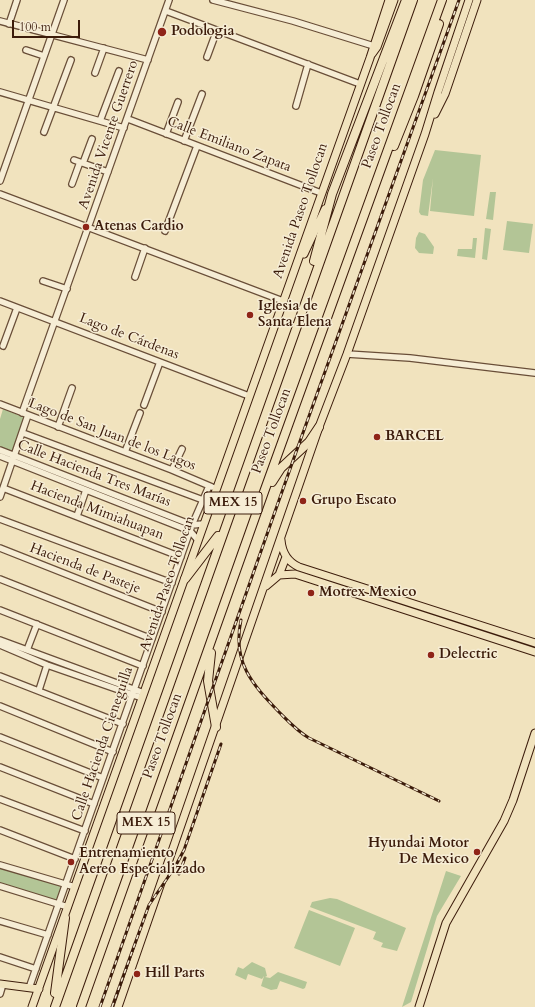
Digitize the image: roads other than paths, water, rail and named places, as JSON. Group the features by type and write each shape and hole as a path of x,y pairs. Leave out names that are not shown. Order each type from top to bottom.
{"highway":[{"path":"314,274 313,267 316,252 332,194 406,0"},
{"name":"Paseo Tollocan","path":"53,1007 413,0"},
{"name":"Paseo Tollocan","path":"81,1007 264,492 442,0"},
{"path":"379,173 390,157 447,0"},
{"path":"264,492 269,488 280,468 309,442 319,427"},
{"path":"185,579 213,544 227,522"},
{"path":"212,638 208,681 216,727"},
{"path":"53,1007 65,918"}],"main road":[{"name":"Avenida Paseo Tollocan","path":"375,46 389,0"},
{"name":"Avenida Paseo Tollocan","path":"32,1007 185,579 203,524 212,487 249,396 360,84 394,0"},
{"path":"118,1007 319,427 347,354 425,134 469,0"},
{"path":"425,134 445,94 477,0"},
{"path":"294,271 332,194"},
{"path":"282,535 282,547 286,557 290,562 299,567 439,621 535,652"},
{"path":"280,575 286,557"},
{"path":"264,587 280,575 295,574 336,582"},
{"path":"370,594 442,614 535,643"},
{"path":"419,1007 446,923 504,821 513,800 535,733"},
{"path":"2,984 39,989"}],"street":[{"path":"9,24 17,0"},
{"path":"0,181 64,0"},
{"name":"Avenida Vicente Guerrero","path":"22,413 128,119 169,0"},
{"path":"213,0 293,21 375,46"},
{"path":"166,11 360,84"},
{"path":"0,21 148,60"},
{"path":"207,57 217,30"},
{"path":"95,73 104,48"},
{"path":"26,50 44,56"},
{"path":"44,132 71,60"},
{"path":"296,106 308,64"},
{"path":"100,121 119,71"},
{"path":"0,92 124,128"},
{"path":"184,141 202,94"},
{"path":"166,134 178,102"},
{"name":"Calle Emiliano Zapata","path":"128,119 321,193"},
{"path":"72,184 79,161 92,139"},
{"path":"165,231 197,146"},
{"path":"79,161 108,172"},
{"path":"0,194 283,301"},
{"path":"135,277 145,248"},
{"path":"43,281 67,289"},
{"name":"Lago de Cárdenas","path":"0,301 249,396"},
{"path":"3,346 17,308"},
{"path":"347,354 410,358 535,373"},
{"path":"144,405 160,362"},
{"path":"58,427 72,388"},
{"name":"Lago de San Juan de los Lagos","path":"0,404 172,470 212,487"},
{"path":"125,452 140,413"},
{"path":"0,497 28,416"},
{"path":"23,433 204,500"},
{"path":"172,470 182,449"},
{"name":"Calle Hacienda Tres Marías","path":"0,450 14,459"},
{"name":"Calle Hacienda Tres Marías","path":"0,456 14,459 191,528 203,524"},
{"name":"Calle Hacienda Tres Marías","path":"60,477 86,490 126,503"},
{"name":"Calle Hacienda Cieneguilla","path":"29,988 191,528 212,487"},
{"name":"Hacienda Mimiahuapan","path":"3,488 181,557"},
{"path":"77,516 86,490"},
{"path":"0,518 172,583"},
{"name":"Calle Hacienda Tres Marías","path":"191,528 197,539"},
{"name":"Hacienda de Pasteje","path":"0,548 162,612"},
{"path":"0,579 152,639"},
{"path":"0,610 143,666"},
{"path":"439,621 442,614"},
{"path":"27,650 36,624"},
{"path":"2,643 47,665 80,674 143,696"},
{"path":"2,643 27,650 80,674"},
{"path":"39,690 47,665"},
{"path":"0,676 39,690 122,724"},
{"path":"0,706 113,752"},
{"path":"0,737 103,778"},
{"path":"0,767 94,804"},
{"path":"0,799 84,831"},
{"path":"0,830 75,859"},
{"path":"0,865 75,887"},
{"path":"0,886 68,907"},
{"path":"63,892 72,895"},
{"path":"0,921 48,935"},
{"path":"0,957 36,969"},
{"path":"0,994 2,984"}],"railway":[{"path":"100,1007 295,455 459,0"},
{"path":"241,620 239,648 246,671 260,692 293,726 309,738 439,801"},
{"path":"112,1007 149,905 175,867 184,850 221,744"},
{"path":"179,874 185,858"}],"place":[{"name":"Podologia","path":"162,32"},
{"name":"Atenas Cardio","path":"86,227"},
{"name":"Iglesia de Santa Elena","path":"250,315"},
{"name":"BARCEL","path":"377,437"},
{"name":"Grupo Escato","path":"303,501"},
{"name":"Motrex Mexico","path":"311,593"},
{"name":"Delectric","path":"431,655"},
{"name":"Hyundai Motor De Mexico","path":"477,852"},
{"name":"Entrenamiento Aereo Especializado","path":"71,862"},
{"name":"Hill Parts","path":"137,974"}]}
